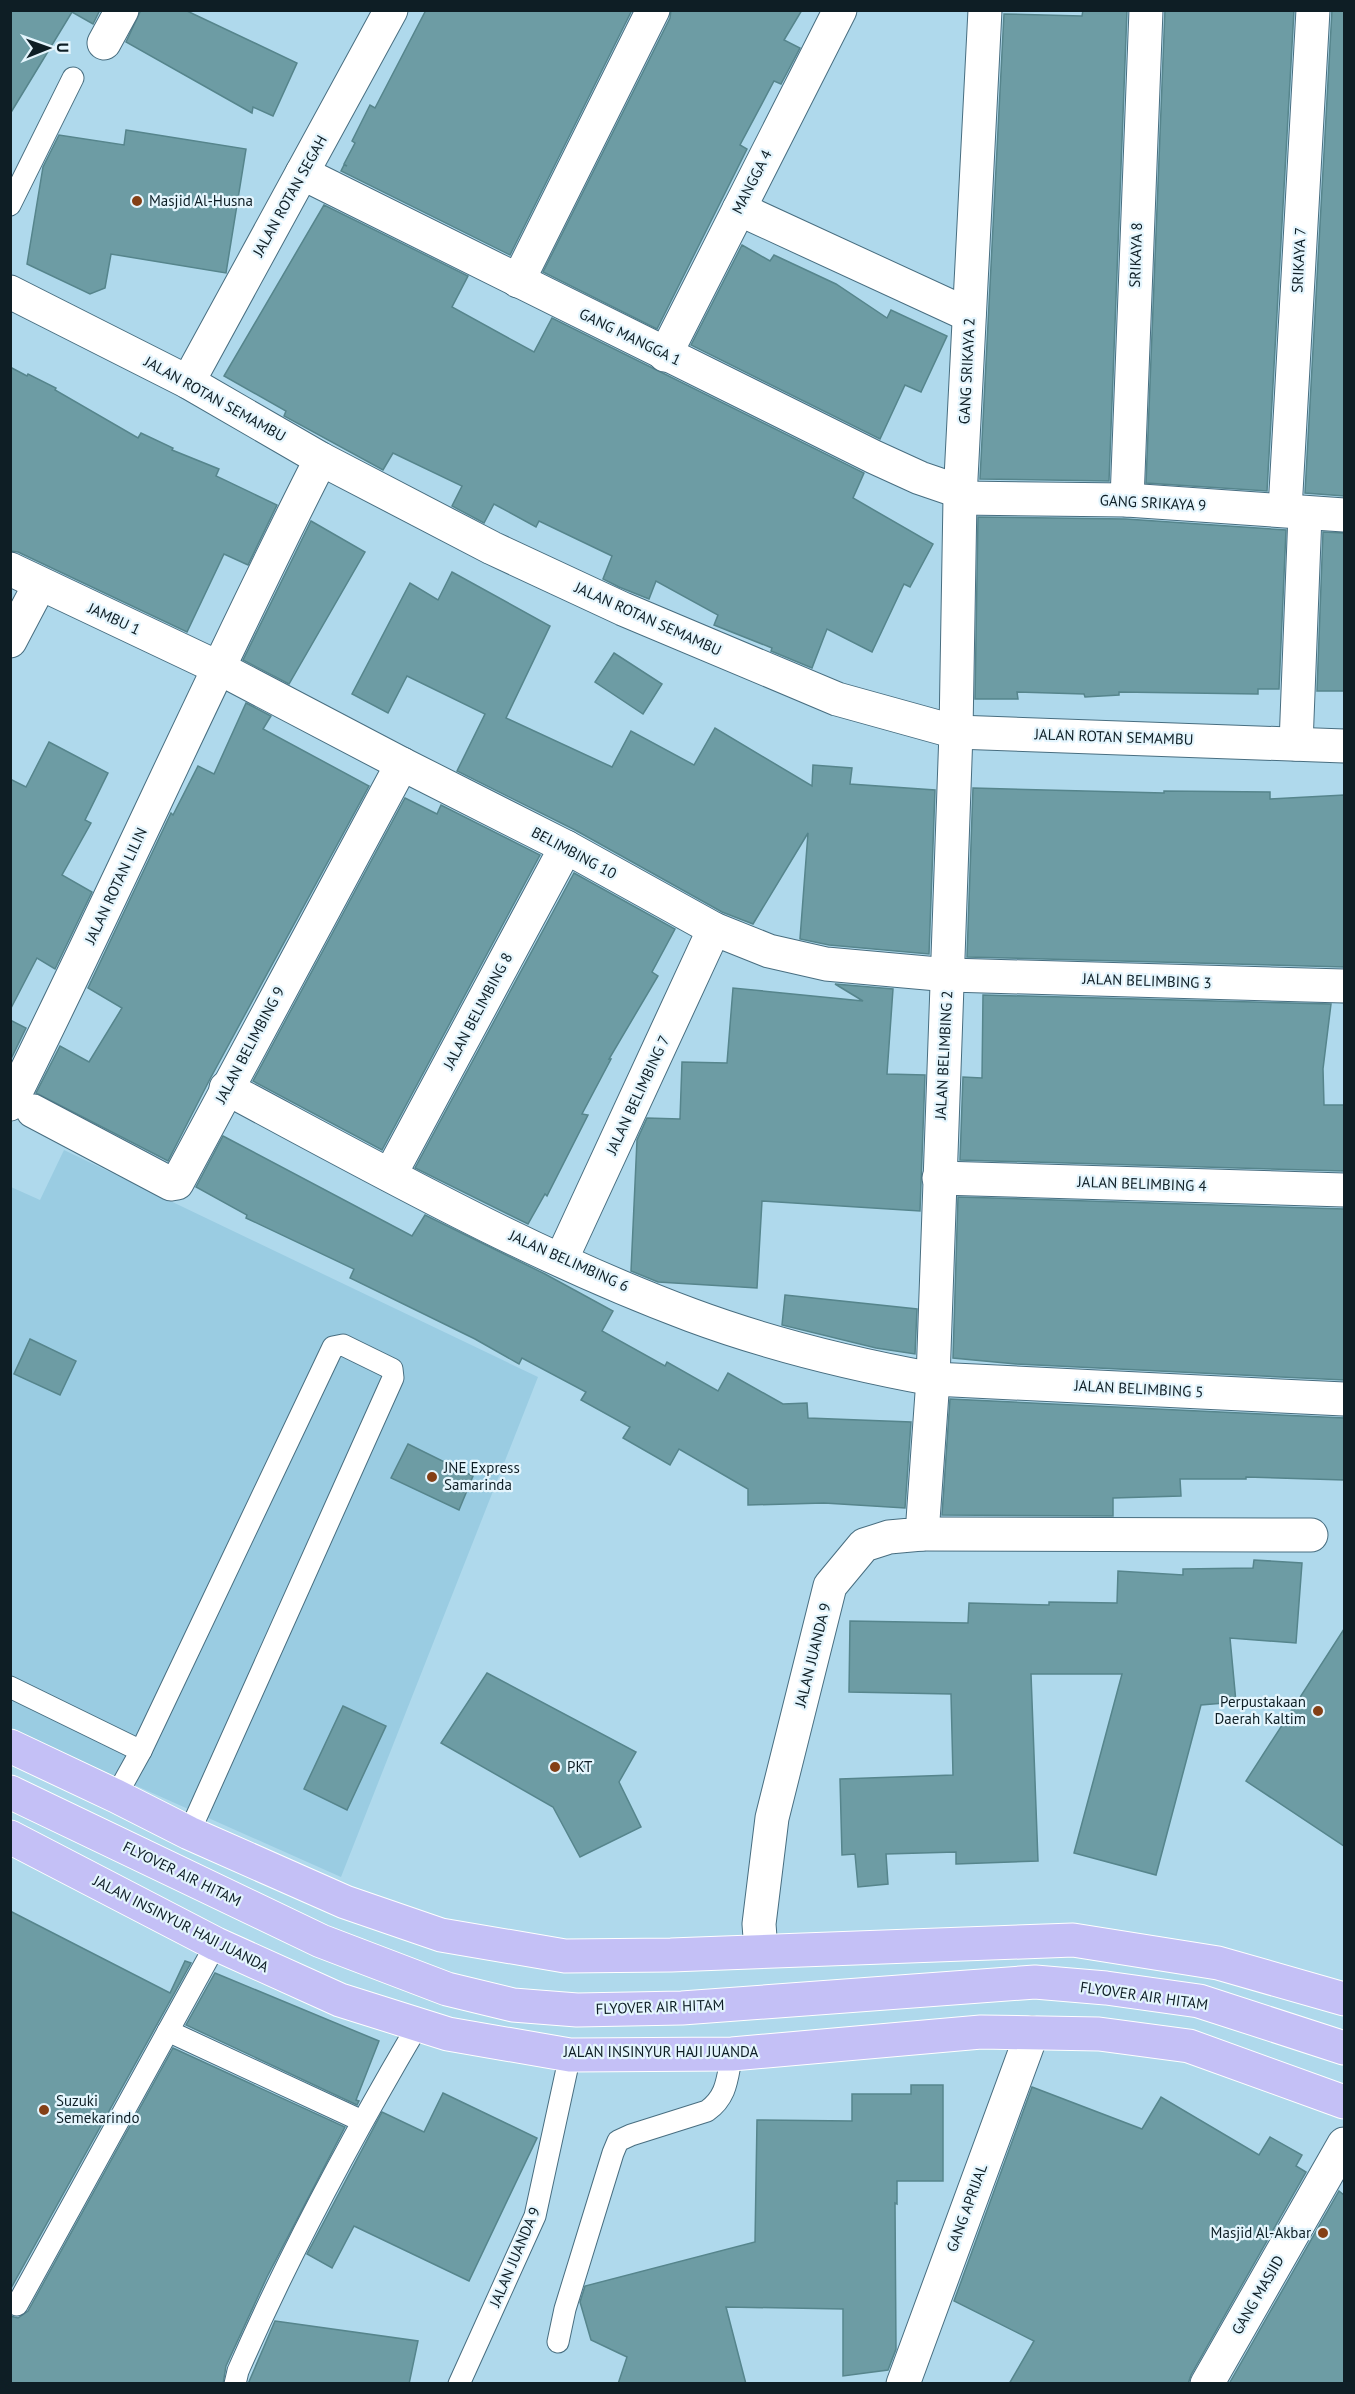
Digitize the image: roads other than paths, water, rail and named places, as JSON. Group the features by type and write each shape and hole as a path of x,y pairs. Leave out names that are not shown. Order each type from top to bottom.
{"highway":[{"path":"10,1746 189,1833 345,1902 441,1935 565,1956 671,1955 1073,1940 1218,1963 1344,1999"},
{"name":"FLYOVER AIR HITAM","path":"10,1792 321,1941 447,1989 513,2005 577,2010 682,2008 1035,1982 1106,1988 1199,2001 1344,2048"},
{"name":"JALAN INSINYUR HAJI JUANDA","path":"10,1837 216,1944 340,2000 448,2034 570,2055 732,2054 981,2032 1099,2034 1189,2046 1344,2102"}],"street":[{"path":"104,43 122,10"},
{"name":"JALAN ROTAN SEGAH","path":"188,382 391,10"},
{"path":"518,281 653,10"},
{"name":"MANGGA 4","path":"665,355 840,10"},
{"name":"GANG SRIKAYA 2","path":"956,732 960,495 985,10"},
{"name":"SRIKAYA 8","path":"1126,500 1146,10"},
{"name":"SRIKAYA 7","path":"1296,744 1295,512 1313,10"},
{"name":"GANG MANGGA 1","path":"302,174 874,457 960,495"},
{"path":"739,209 969,315"},
{"name":"JALAN ROTAN SEMAMBU","path":"10,292 188,382 321,459 492,548 633,614 837,699 956,732 1344,746"},
{"name":"JALAN ROTAN LILIN","path":"22,1107 66,992 263,572 321,459"},
{"name":"GANG SRIKAYA 9","path":"960,495 1126,500 1344,515"},
{"name":"JAMBU 1","path":"10,569 219,668"},
{"path":"10,641 40,584"},
{"name":"BELIMBING 10","path":"219,668 566,847 714,929 769,951 826,964 949,975"},
{"name":"JALAN BELIMBING 2","path":"933,1379 956,732"},
{"name":"JALAN BELIMBING 9","path":"22,1107 174,1184 402,764"},
{"name":"JALAN BELIMBING 8","path":"390,1175 566,847"},
{"name":"JALAN BELIMBING 7","path":"561,1260 714,929"},
{"name":"JALAN BELIMBING 3","path":"949,975 1344,986"},
{"name":"JALAN BELIMBING 6","path":"226,1088 390,1175 561,1260 692,1315 766,1339 880,1369 933,1379"},
{"name":"JALAN BELIMBING 4","path":"939,1178 1344,1190"},
{"path":"922,1534 933,1379"},
{"name":"JALAN BELIMBING 5","path":"933,1379 1344,1399"},
{"name":"JALAN JUANDA 9","path":"761,1951 759,1924 772,1818 830,1586 864,1545 889,1537 922,1534 1311,1535"},
{"name":"GANG APRIJAL","path":"903,2384 1032,2033"},
{"name":"GANG MASJID","path":"1207,2384 1344,2144"}],"lane":[{"path":"10,205 73,78"},
{"path":"116,1796 141,1751 333,1347 343,1345 392,1369 393,1378 189,1833"},
{"path":"10,1688 141,1751"},
{"path":"17,2305 216,1944"},
{"path":"235,2384 238,2371 271,2295 362,2121 418,2025"},
{"path":"168,2031 362,2121"},
{"path":"558,2342 565,2309 618,2141 707,2111 718,2103 725,2091 732,2054"},
{"name":"JALAN JUANDA 9","path":"459,2384 535,2216 570,2055"}],"place":[{"name":"Masjid Al-Husna","path":"137,201"},
{"name":"JNE Express Samarinda","path":"432,1477"},
{"name":"Perpustakaan Daerah Kaltim","path":"1318,1711"},
{"name":"PKT","path":"555,1767"},
{"name":"Suzuki Semekarindo","path":"44,2110"},
{"name":"Masjid Al-Akbar","path":"1323,2233"}]}
